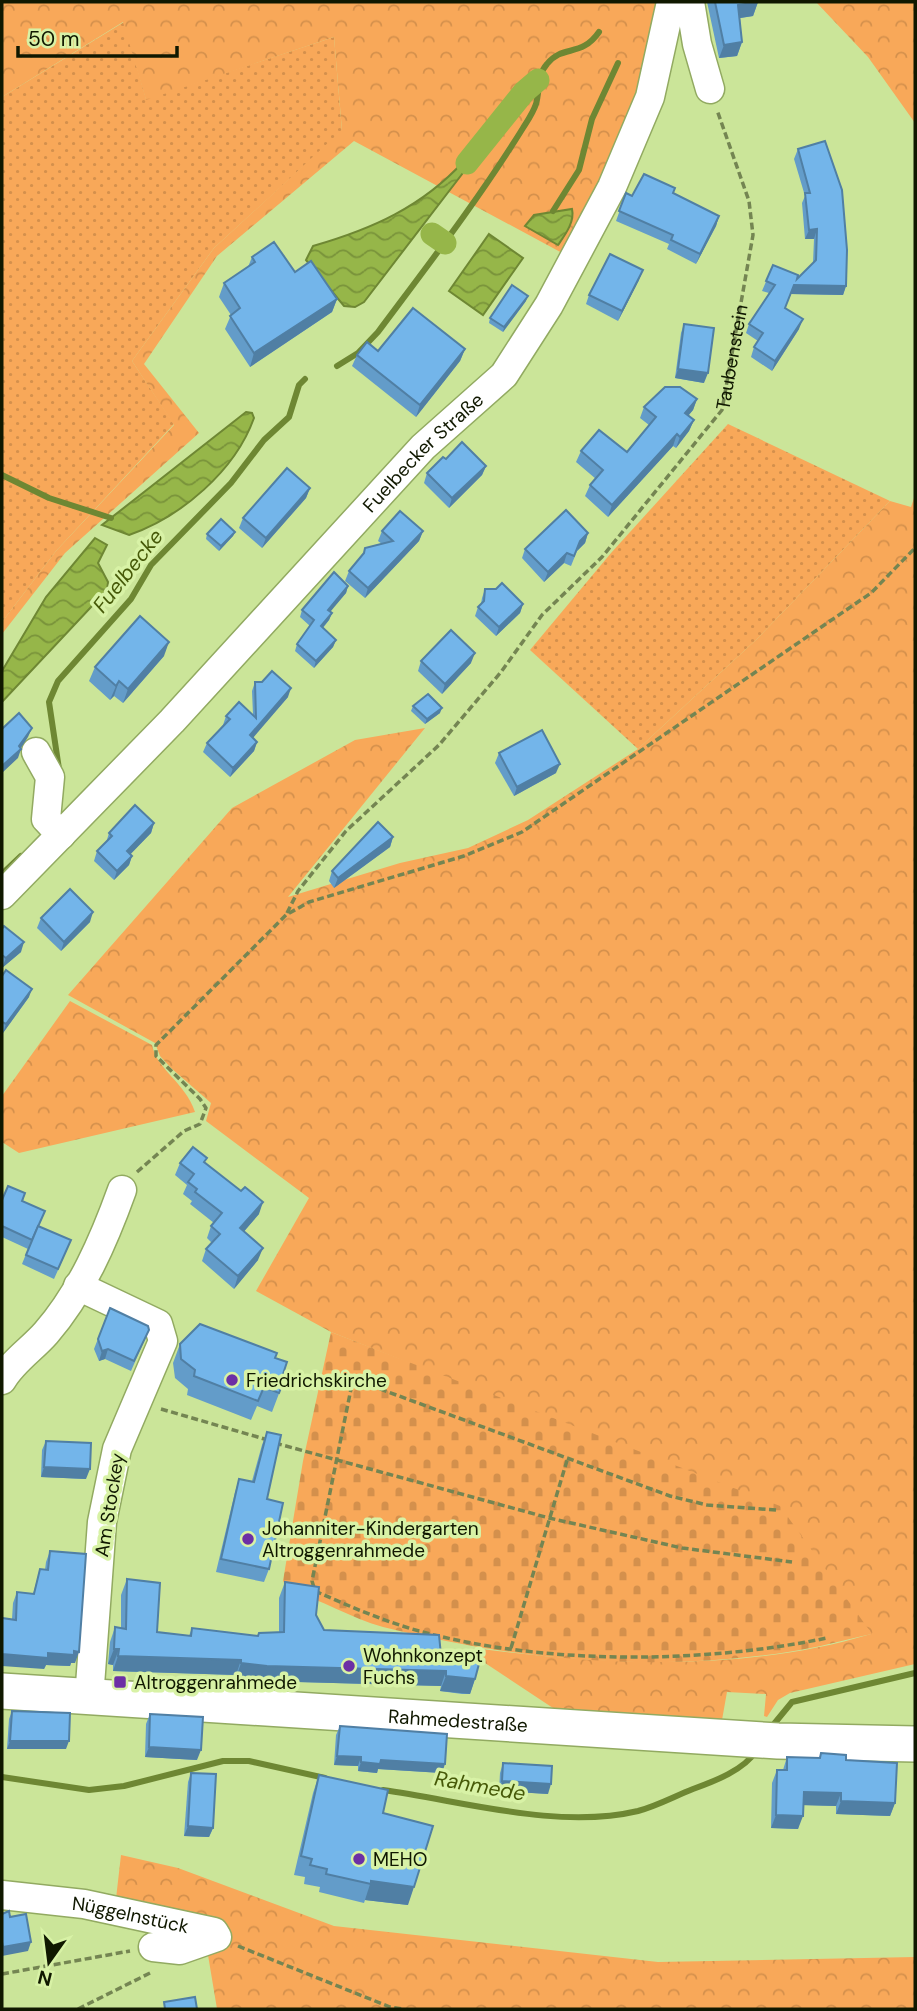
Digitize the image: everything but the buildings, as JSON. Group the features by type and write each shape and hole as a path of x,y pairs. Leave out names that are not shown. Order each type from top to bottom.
{"main road":[{"name":"Rahmedestraße","path":"2,1692 763,1739 915,1744"}],"street":[{"name":"Fuelbecker Straße","path":"2,895 190,701 423,447 504,375 549,305 612,187 650,97 671,2"},
{"path":"690,2 697,44 710,89"},
{"path":"36,752 50,777 46,819 61,835"},
{"path":"2,1380 8,1369 46,1333 78,1286 108,1227 122,1190"},
{"name":"Am Stockey","path":"78,1286 158,1324 163,1340 117,1449 102,1522 89,1699"},
{"name":"Nüggelnstück","path":"2,1895 84,1904 214,1932 216,1937 167,1948"}],"path":[{"name":"Taubenstein","path":"286,915 298,891 346,831 439,745 501,672 542,615 602,557 722,410 753,235 749,201 710,89"},
{"path":"122,1190 130,1177 184,1131 200,1124 205,1108 200,1098 156,1056 156,1045 286,915 309,902 464,856 522,832 593,786 871,593 915,548"},
{"path":"776,1510 707,1505 670,1496 353,1379 312,1581 315,1591 419,1631 512,1648 604,1656 695,1656 771,1650 827,1638"},
{"path":"136,1401 335,1460 549,1518 682,1548 792,1562"},
{"path":"512,1648 568,1457"},
{"path":"216,1937 390,2007 403,2009"},
{"name":"Nüggelnstück","path":"2,1974 167,1948 168,1965 78,2009"}],"green space":[{"path":"2,2 661,2 644,68 621,131 564,254 354,141 217,256 144,364 199,433 65,553 2,634 2,622 56,551 174,425 132,361 214,248 342,130 334,37 146,100 123,22 2,97"},
{"path":"816,2 915,2 915,123 868,57"},
{"path":"124,22 146,99 334,37 342,131 214,248 132,361 174,424 56,551 2,622 2,97"},
{"path":"728,424 890,501 758,638 638,749 530,650 611,553"},
{"path":"915,495 915,1664 790,1693 778,1700 767,1717 764,1716 766,1694 727,1692 722,1720 556,1710 479,1659 481,1649 579,1659 677,1662 775,1655 871,1634 490,1395 331,1332 256,1291 309,1198 206,1121 211,1103 171,1068 160,1056 155,1043 68,995 232,808 355,740 425,728 288,897 400,863 468,848 528,820 638,749 758,638 890,501 911,507"},
{"path":"70,1001 152,1045 159,1062 185,1092 195,1112 19,1153 2,1142 2,1096"},
{"path":"331,1332 780,1506 872,1634 798,1650 737,1658 686,1662 584,1660 483,1648 383,1627 289,1591 283,1581 303,1461"},
{"path":"121,1855 178,1868 334,1926 658,1962 915,1957 915,2009 217,2009 207,1949 114,1916"}],"water":[{"path":"464,161 469,165 364,302 355,307 344,306 306,260 313,246 376,224 413,204"},
{"path":"572,209 571,223 558,245 525,226 534,215"},
{"path":"489,234 523,258 483,315 449,291"},
{"path":"246,412 252,413 254,418 245,438 220,474 204,490 168,517 129,535 102,525"},
{"path":"95,538 107,545 98,563 108,582 107,590 2,702 2,671 46,597"}],"waterway":[{"name":"Fuelbecke","path":"337,366 358,353 378,332 471,206 532,113 542,73 547,64 559,54 586,45 599,32"},
{"path":"553,211 579,170 592,119 618,63"},
{"path":"467,163 524,92 538,80"},
{"path":"432,234 445,243"},
{"name":"Fuelbecke","path":"59,769 49,702 58,681 131,599 151,565 231,483 264,440 289,417 299,385 305,379"},
{"path":"2,475 49,498 111,518"},
{"name":"Fuelbecke","path":"2,874 21,856"},
{"name":"Rahmede","path":"769,1730 792,1702 915,1673"},
{"name":"Rahmede","path":"383,1790 543,1816 607,1816 645,1809 719,1778 744,1764 756,1751"},
{"name":"Rahmede","path":"2,1777 89,1790 124,1786 223,1761 249,1761 325,1778"}],"place":[{"name":"Friedrichskirche","path":"232,1380"},
{"name":"Johanniter-Kindergarten Altroggenrahmede","path":"248,1539"},
{"name":"Wohnkonzept Fuchs","path":"349,1666"},
{"name":"Altroggenrahmede","path":"120,1682"},
{"name":"MEHO","path":"359,1859"}]}
